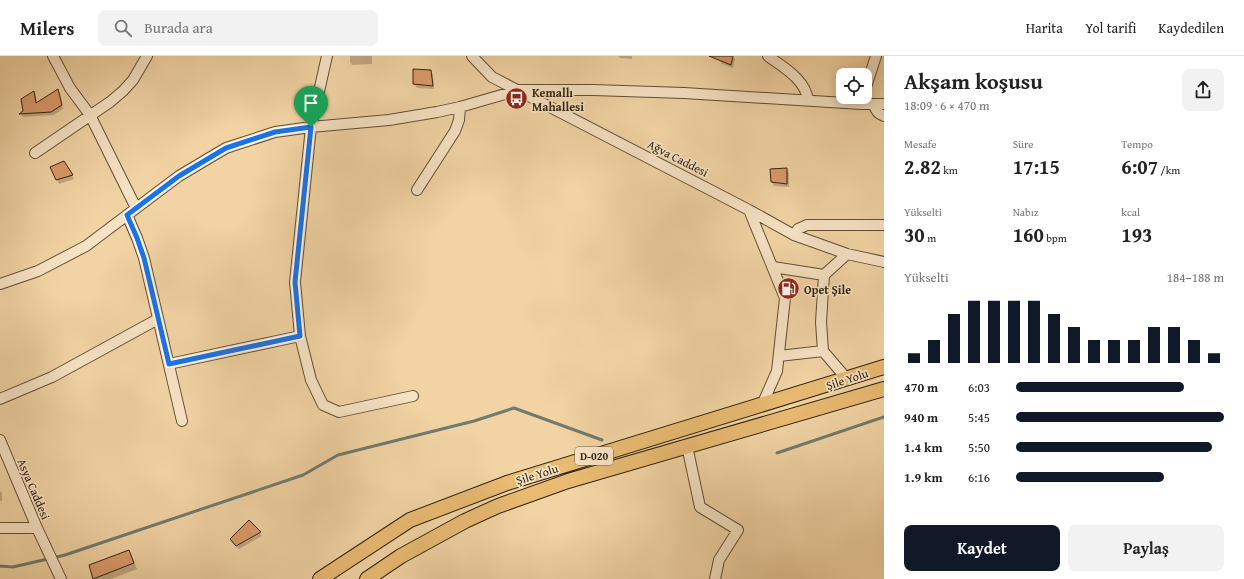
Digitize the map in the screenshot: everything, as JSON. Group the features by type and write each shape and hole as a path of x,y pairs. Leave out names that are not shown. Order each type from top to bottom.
{"highway":[{"name":"Şile Yolu","path":"320,579 410,520 507,483 884,367"},
{"name":"Şile Yolu","path":"367,579 401,556 465,521 498,506 568,481 884,389"}],"street":[{"path":"53,56 70,88 90,115 136,208"},
{"path":"35,153 110,102 123,91 133,80 147,56"},
{"path":"327,56 311,127 295,282 300,336 311,380 323,405 339,412 413,396"},
{"name":"Ağva Caddesi","path":"472,56 492,76 794,235 847,254 884,262"},
{"path":"768,56 799,80 806,90 808,100"},
{"path":"872,68 876,56"},
{"path":"0,284 38,271 86,246 179,176 226,148 275,132 311,127 389,120 437,112 519,90 593,90 836,100"},
{"path":"879,104 874,108 877,112 884,116"},
{"path":"417,190 455,130 460,120 460,107"},
{"path":"749,210 785,298 777,371 762,405"},
{"path":"127,215 141,248 182,421"},
{"path":"794,235 798,229 807,224 884,225"},
{"path":"846,379 823,351 821,322 824,275 847,254"},
{"path":"773,267 824,275"},
{"path":"0,399 28,388 64,370 158,319"},
{"path":"169,364 300,336"},
{"path":"779,356 823,351"},
{"name":"Asya Caddesi","path":"0,440 37,528 61,579"},
{"path":"687,446 700,507 738,530 719,560 715,579"},
{"path":"0,528 37,528"}],"building":[{"path":"709,56 733,56 731,65"},
{"path":"413,69 431,70 433,86 413,84"},
{"path":"58,89 62,105 51,112 19,114 23,111 21,99 34,91 36,103"},
{"path":"64,161 73,175 56,180 50,167"},
{"path":"787,168 787,184 771,182 770,169"},
{"path":"249,520 261,532 236,546 230,539"},
{"path":"129,550 134,563 93,579 89,565"}],"waterway":[{"path":"0,566 13,567 65,555 303,475 338,455 474,421 514,408 602,440"},
{"path":"777,453 884,417"}],"place":[{"name":"Kemallı Mahallesi","path":"516,99"},
{"name":"Opet Şile","path":"789,289"}],"route":[{"path":"311,127 295,282 300,336 169,364 144,258 133,226 127,215 179,176 226,148 275,132 311,127"}]}
